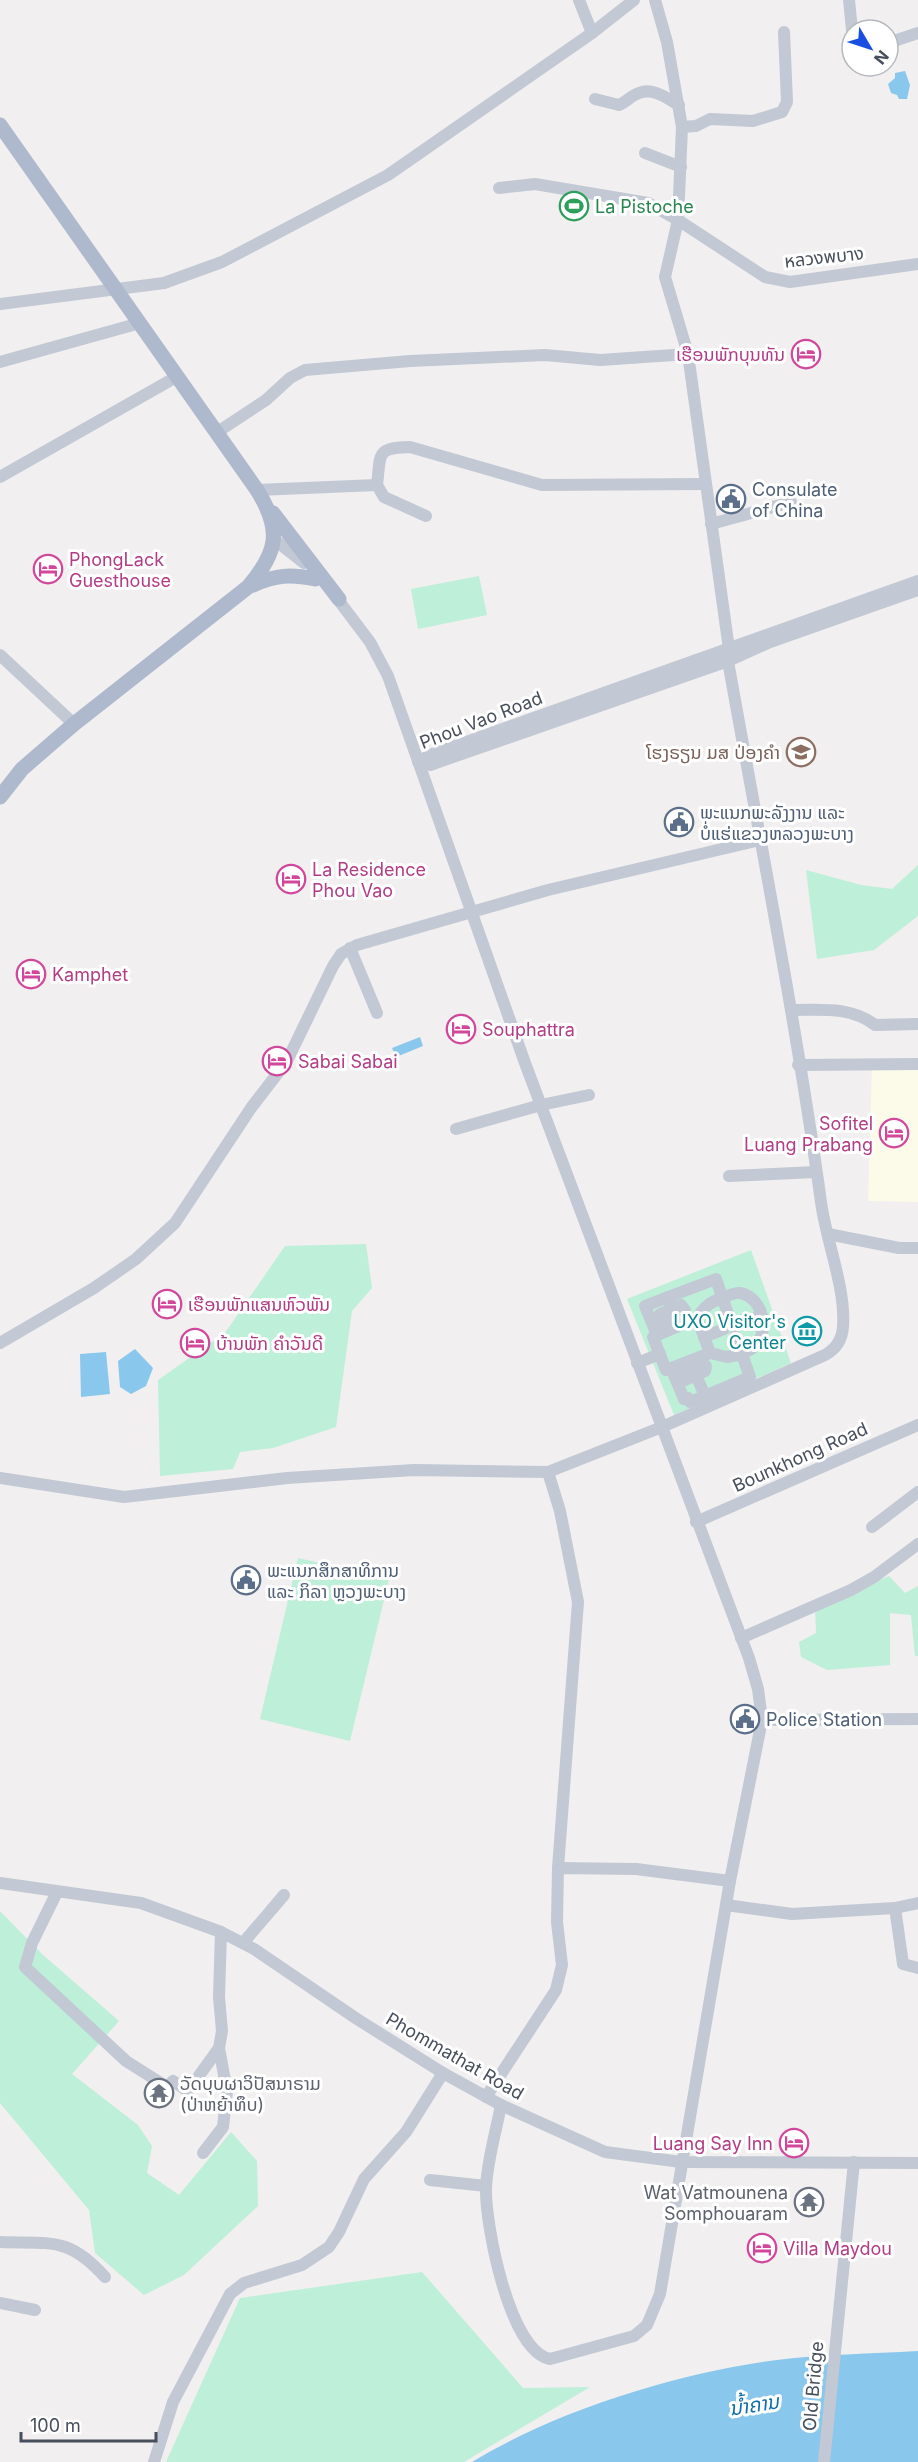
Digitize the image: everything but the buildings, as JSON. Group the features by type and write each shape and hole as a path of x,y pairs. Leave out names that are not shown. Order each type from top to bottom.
{"main road":[{"path":"0,125 178,376 216,434 339,599"},
{"path":"0,797 22,769 74,724 248,587 261,571 274,544 269,508"},
{"path":"248,587 274,575 290,574 315,579"}],"street":[{"path":"579,0 592,33"},
{"path":"0,304 164,283 222,262 370,185 450,134 592,33 634,0"},
{"path":"0,1478 124,1497 287,1479 414,1470 548,1473 662,1427 825,1355 838,1346 843,1327 838,1281 822,1215 791,1010 729,655 688,354 665,277 678,220 682,127 655,0"},
{"path":"849,0 851,18"},
{"path":"682,127 696,126 710,119 753,121 782,112 787,102 784,32"},
{"path":"900,38 918,33"},
{"path":"596,99 619,105 639,93 646,92 658,94 679,105"},
{"path":"645,153 681,166"},
{"name":"หลวงพบาง","path":"499,188 535,184 648,203 765,277 790,282 918,264"},
{"path":"0,362 140,323"},
{"path":"216,434 266,400 290,378 305,370 466,358 545,355 600,360 688,354"},
{"path":"0,477 178,376"},
{"path":"426,516 384,497 376,485 381,456 389,448 410,447 542,485 705,484"},
{"path":"257,490 376,485"},
{"path":"711,524 791,502"},
{"path":"274,544 339,599"},
{"path":"274,544 298,556 339,599 370,642 388,676 471,912 754,1674 762,1720 730,1881 660,2294 647,2325 634,2336 550,2359 541,2356 528,2341 513,2315 489,2228 486,2186 501,2105"},
{"name":"Phou Vao Road","path":"729,655 918,581"},
{"name":"Phou Vao Road","path":"418,762 430,755 770,642 918,590"},
{"path":"0,655 74,724"},
{"path":"0,1343 93,1288 136,1259 175,1223 251,1108 287,1060 333,966 341,954 350,948 548,890 760,840"},
{"path":"350,948 377,1013"},
{"path":"791,1010 833,1010 865,1016 875,1025 918,1024"},
{"path":"798,1065 918,1064"},
{"path":"456,1129 542,1105 589,1095"},
{"path":"729,1176 816,1172"},
{"path":"828,1234 899,1248 918,1248"},
{"path":"657,1335 645,1306 670,1303 716,1279 722,1298 735,1320 762,1316"},
{"path":"738,1292 750,1296 758,1305 762,1316 763,1331 755,1346 742,1354 727,1358 710,1353 666,1370 653,1337 698,1318 710,1302 722,1298 738,1292"},
{"path":"698,1318 710,1353"},
{"path":"671,1368 684,1399 688,1398 690,1402 750,1377 742,1354 730,1333 704,1337"},
{"path":"637,1363 660,1354"},
{"path":"696,1375 705,1396"},
{"name":"Bounkhong Road","path":"696,1522 918,1425"},
{"path":"486,2097 556,1990 562,1965 557,1922 558,1868 578,1602 560,1510 548,1473"},
{"path":"872,1527 918,1492"},
{"path":"741,1638 851,1590 874,1577 918,1544"},
{"path":"762,1720 918,1719"},
{"path":"558,1868 636,1869 730,1881"},
{"name":"Phommathat Road","path":"0,1883 141,1903 221,1932 243,1943 443,2073 501,2105 605,2152 681,2162 918,2163"},
{"path":"57,1892 26,1959 25,1967 35,1979 126,2061 167,2087 173,2081 188,2091 219,2048"},
{"path":"243,1943 284,1895"},
{"path":"726,1905 792,1914 895,1908 918,1903"},
{"path":"895,1908 903,1964 918,1968"},
{"path":"203,2153 223,2127 226,2091 219,2048 222,2031 219,1997 221,1932"},
{"path":"154,2462 168,2414 226,2299 244,2283 303,2265 329,2247 339,2232 364,2179 406,2132 443,2073"},
{"name":"Old Bridge","path":"824,2462 854,2162"},
{"path":"430,2181 486,2186"},
{"path":"0,2242 70,2246 87,2257 105,2277"},
{"path":"0,2303 35,2310"}],"shaded area":[{"name":"Sofitel Luang Prabang","path":"872,1065 918,1066 918,1202 868,1201"}],"green space":[{"path":"479,576 487,615 418,629 411,589"},
{"path":"918,865 918,916 874,950 817,959 806,870 861,885 892,889"},
{"path":"366,1244 372,1288 352,1311 336,1427 273,1448 240,1452 233,1469 160,1476 158,1380 225,1333 285,1246"},
{"path":"751,1250 791,1363 674,1415 627,1299"},
{"path":"298,1558 389,1579 350,1741 260,1719"},
{"path":"889,1576 905,1593 918,1586 918,1656 915,1656 911,1615 890,1613 890,1665 827,1670 801,1657 799,1642 816,1633 815,1607"},
{"path":"0,1911 42,1954 119,2021 72,2074 138,2125 152,2146 147,2173 179,2195 231,2132 257,2161 258,2206 184,2275 144,2295 95,2253 89,2210 0,2103"},
{"path":"422,2272 523,2388 590,2387 464,2462 166,2462 240,2298"}],"water":[{"path":"905,71 910,85 907,99 899,99 897,95 891,93 888,84 895,78 900,78 900,72"},
{"path":"420,1037 423,1046 396,1057 392,1048"},
{"path":"135,1349 153,1368 146,1386 131,1394 120,1387 118,1361"},
{"path":"106,1352 110,1394 81,1397 80,1354"},
{"name":"ນ້ຳຄານ","path":"918,2351 918,2462 472,2462 505,2443 579,2410 619,2396 700,2374 794,2358"}],"place":[{"name":"La Pistoche","path":"574,206"},
{"name":"ເຮືອນພັກບຸນທັນ","path":"806,354"},
{"name":"Consulate of China","path":"731,499"},
{"name":"PhongLack Guesthouse","path":"48,569"},
{"name":"ໂຮງຣຽນ ມສ ປ່ອງຄຳ","path":"801,752"},
{"name":"ພະແນກພະລັງງານ ແລະ ບໍ່ແຮ່ແຂວງຫລວງພະບາງ","path":"679,822"},
{"name":"La Residence Phou Vao","path":"291,879"},
{"name":"Kamphet","path":"31,974"},
{"name":"Souphattra","path":"461,1029"},
{"name":"Sabai Sabai","path":"277,1061"},
{"name":"Sofitel Luang Prabang","path":"894,1133"},
{"name":"ເຮືອນພັກແສນຫົວພັນ","path":"167,1304"},
{"name":"UXO Visitor's Center","path":"807,1331"},
{"name":"ບ້ານພັກ ຄໍາວັນດີ","path":"195,1343"},
{"name":"ພະແນກສຶກສາທິການ ແລະ ກິລາ ຫຼວງພະບາງ","path":"246,1580"},
{"name":"Police Station","path":"745,1719"},
{"name":"ວັດບຸບຜາວິປັສນາຣາມ (ປ່າຫຍ້າທຶບ)","path":"159,2093"},
{"name":"Luang Say Inn","path":"794,2143"},
{"name":"Wat Vatmounena Somphouaram","path":"809,2202"},
{"name":"Villa Maydou","path":"762,2248"}]}
